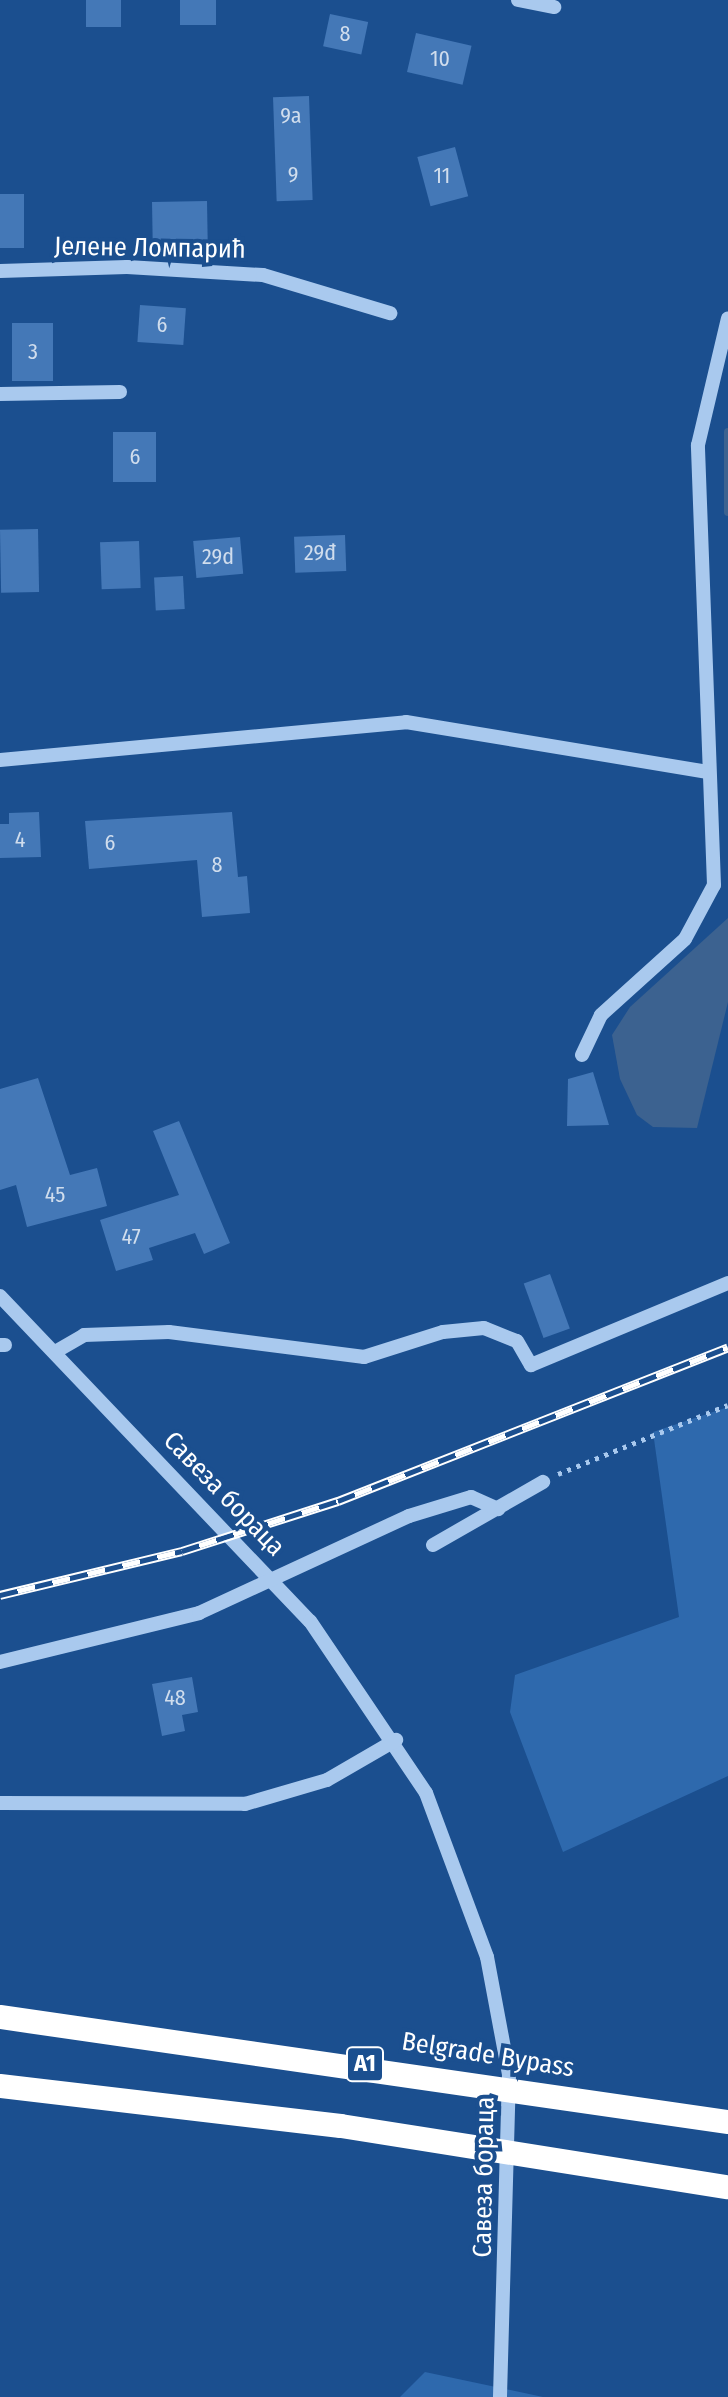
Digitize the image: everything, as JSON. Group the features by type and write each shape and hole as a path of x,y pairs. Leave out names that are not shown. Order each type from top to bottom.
{"highway":[{"name":"Belgrade Bypass","path":"0,2017 728,2122"},
{"path":"0,2086 341,2126 728,2187"}],"street":[{"path":"518,0 554,7"},
{"name":"Јелене Ломпарић","path":"0,271 127,267 263,275 390,313"},
{"path":"582,1055 601,1015 685,939 720,886 708,772 698,445 728,318"},
{"path":"0,394 120,392"},
{"path":"0,760 236,732 406,722 708,772"},
{"path":"55,1352 84,1335 169,1332 364,1357 443,1332 484,1328 517,1341 531,1365 728,1283"},
{"name":"Савеза бораца","path":"0,1296 310,1621 396,1740 453,1853 501,2019 510,2136 500,2397"},
{"path":"433,1545 543,1482"},
{"path":"0,1662 199,1613 409,1516 471,1497 498,1509"},
{"path":"0,1803 245,1804 327,1780 396,1740"}],"path":[{"path":"543,1482 598,1453 728,1405"}],"shaded area":[{"path":"728,918 728,1002 697,1128 653,1127 637,1115 620,1079 612,1035 630,1007"},
{"path":"728,1407 728,1776 563,1852 510,1712 515,1675 679,1617 653,1432"},
{"path":"425,2372 543,2397 400,2397"}],"building":[{"path":"86,0 121,0 121,27 86,27"},
{"path":"180,0 216,0 216,25 180,25"},
{"path":"330,14 368,22 361,54 323,46"},
{"path":"416,33 472,46 463,85 407,72"},
{"path":"309,96 313,200 277,201 273,97"},
{"path":"455,147 468,196 431,206 417,157"},
{"path":"0,194 24,194 24,248 0,248"},
{"path":"207,201 208,243 153,244 152,202"},
{"path":"140,305 186,308 183,345 137,342"},
{"path":"12,323 53,323 53,381 12,381"},
{"path":"113,432 156,432 156,482 113,482"},
{"path":"38,529 39,592 1,593 0,530"},
{"path":"345,535 346,571 295,573 294,537"},
{"path":"240,537 243,574 196,578 193,541"},
{"path":"139,541 141,588 102,589 100,542"},
{"path":"183,576 185,609 156,610 154,578"},
{"path":"39,812 41,857 0,858 0,824 9,824 9,813"},
{"path":"232,812 238,877 247,876 250,913 202,917 197,860 89,869 85,821"},
{"path":"593,1072 609,1125 567,1126 568,1079"},
{"path":"38,1078 70,1175 97,1168 107,1206 27,1227 16,1185 0,1190 0,1089"},
{"path":"179,1121 230,1243 204,1254 195,1233 149,1248 153,1260 116,1271 100,1220 179,1195 153,1131"},
{"path":"550,1274 570,1329 544,1338 524,1284"},
{"path":"192,1677 198,1712 182,1715 185,1731 162,1736 152,1684"}],"waterway":[{"path":"728,432 728,512"}],"railway":[{"path":"0,1595 182,1551 338,1501 728,1347"}]}
